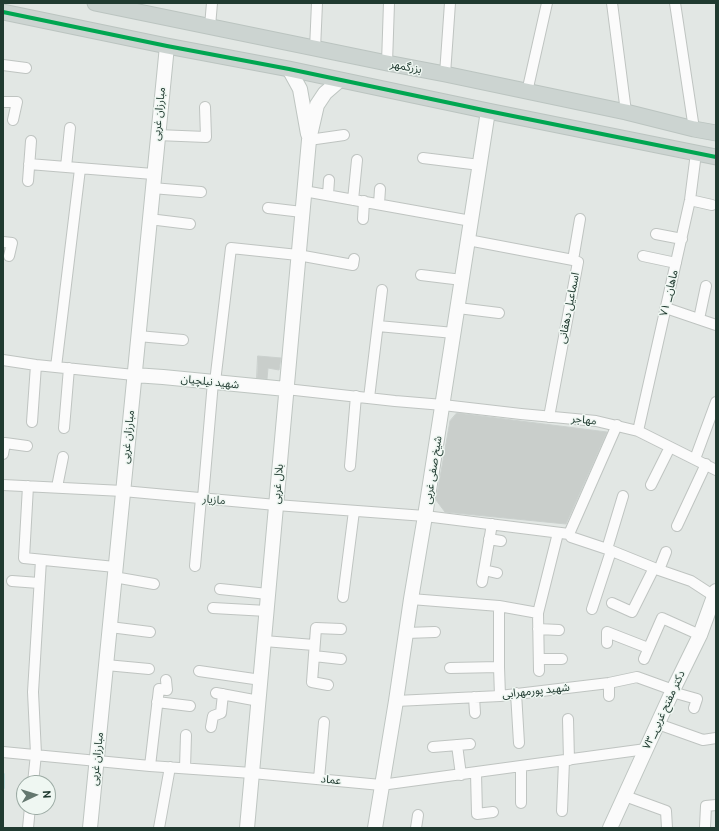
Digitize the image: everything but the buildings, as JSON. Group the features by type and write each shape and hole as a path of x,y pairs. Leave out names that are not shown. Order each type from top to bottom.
{"main road":[{"name":"بزرگمهر","path":"95,3 315,49 445,74 626,112 716,133"},
{"path":"3,12 716,157"}],"street":[{"path":"210,26 212,3"},
{"path":"315,49 317,3"},
{"path":"387,63 389,3"},
{"path":"445,74 450,3"},
{"path":"527,92 547,3"},
{"path":"612,3 626,112"},
{"path":"676,3 694,129"},
{"name":"مبارزان غربی","path":"90,828 157,134 167,46"},
{"path":"3,66 26,68"},
{"path":"289,69 300,89 309,140"},
{"path":"309,140 317,105 325,93 340,80"},
{"path":"3,102 16,102 13,120"},
{"path":"157,134 206,137 205,107"},
{"name":"شیخ صفی غربی","path":"375,828 443,405 488,111"},
{"path":"66,167 70,128"},
{"path":"309,140 344,135"},
{"name":"بلال غربی","path":"247,828 309,140"},
{"path":"28,182 31,141"},
{"name":"۷۱ _ماهان","path":"638,431 682,239 690,200 696,153"},
{"path":"422,158 480,165"},
{"path":"353,200 357,160"},
{"path":"29,164 80,169 153,181 201,192"},
{"path":"56,367 80,169"},
{"path":"328,195 330,180"},
{"path":"379,204 380,189"},
{"path":"304,191 471,221"},
{"path":"690,200 712,205"},
{"path":"363,219 364,202"},
{"path":"268,208 302,212"},
{"path":"149,219 190,224"},
{"path":"573,260 580,219"},
{"path":"656,234 682,239"},
{"name":"اسماعیل دهقانی","path":"468,240 578,262 549,417"},
{"path":"3,242 12,243 9,256"},
{"path":"195,566 214,382 231,248 298,255 353,265 354,259"},
{"path":"643,256 676,263"},
{"path":"421,275 462,280"},
{"path":"699,319 706,286"},
{"path":"369,398 382,290"},
{"path":"458,308 499,313"},
{"path":"666,308 716,325"},
{"path":"378,326 454,333"},
{"path":"138,336 183,340"},
{"path":"3,360 36,365 134,375"},
{"path":"32,422 36,365"},
{"path":"64,428 69,368"},
{"name":"شهید نیلچیان","path":"134,375 286,389"},
{"name":"مهاجر","path":"286,389 596,421 638,431 716,470"},
{"path":"350,466 356,396"},
{"path":"695,459 716,402"},
{"path":"569,534 617,425"},
{"path":"3,454 5,443 27,446"},
{"path":"651,485 670,447"},
{"path":"57,488 63,457"},
{"path":"677,526 706,464"},
{"name":"مازیار","path":"3,484 123,491 276,505 425,516 569,534 571,537 691,581 715,594"},
{"path":"28,486 24,558 115,572 154,584"},
{"path":"592,609 623,496"},
{"path":"343,596 354,511"},
{"path":"482,582 492,524"},
{"path":"539,671 538,613 558,533"},
{"path":"489,538 501,541"},
{"path":"612,603 632,612 666,552"},
{"path":"33,775 36,754 33,692 41,560"},
{"path":"484,570 496,573"},
{"path":"12,581 39,583"},
{"path":"220,588 268,594"},
{"name":"۷۳_دکتر مفتح غربی","path":"610,828 672,691 700,635 715,594"},
{"path":"411,599 499,606 538,613"},
{"path":"499,606 500,696"},
{"path":"213,608 267,611"},
{"path":"644,659 662,618 700,635"},
{"path":"110,627 150,632"},
{"path":"328,685 312,682 316,628 341,629"},
{"path":"538,629 559,630"},
{"path":"406,633 436,632"},
{"path":"607,643 607,632 648,648"},
{"path":"264,641 314,650 341,659"},
{"path":"539,659 562,659"},
{"path":"106,665 149,669"},
{"path":"450,668 499,667"},
{"path":"199,671 261,680"},
{"name":"شهید پورمهرابی","path":"396,701 500,696 609,683 637,677 697,700 694,708"},
{"path":"150,766 159,689 167,690 166,680"},
{"path":"609,683 609,696"},
{"path":"516,693 519,743"},
{"path":"211,727 212,716 221,713 220,694 259,701"},
{"path":"474,697 475,713"},
{"path":"157,702 190,706"},
{"path":"562,811 568,719"},
{"path":"319,779 324,722"},
{"path":"658,724 703,740 716,738"},
{"path":"185,768 186,735"},
{"path":"433,747 470,744"},
{"path":"458,745 461,775"},
{"name":"عماد","path":"3,752 150,766 252,772 381,785 646,750"},
{"path":"521,766 521,803"},
{"path":"159,828 170,767"},
{"path":"476,773 477,814 493,812"},
{"path":"625,796 666,811 667,828"},
{"path":"705,827 711,805"},
{"path":"28,828 29,815"},
{"path":"416,828 418,815"}],"waterway":[{"path":"3,774 3,788"}],"transit line":[{"path":"3,12 716,157"}]}
